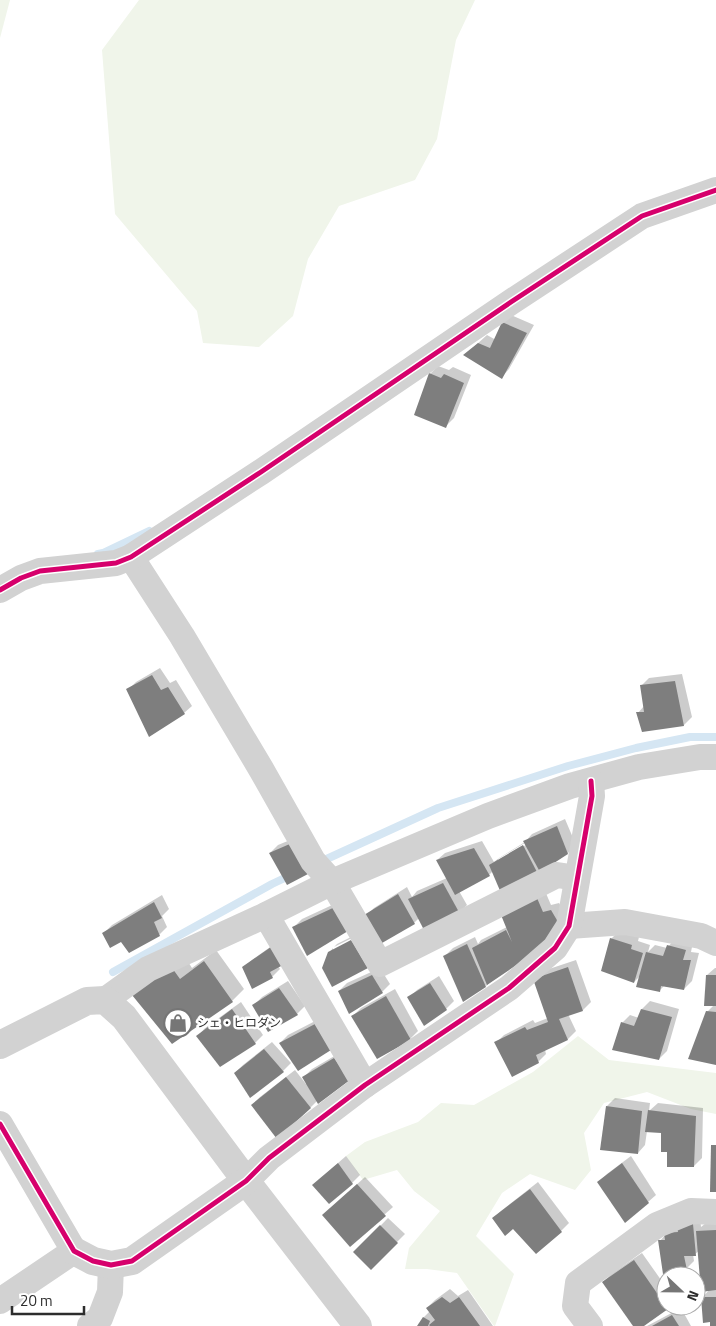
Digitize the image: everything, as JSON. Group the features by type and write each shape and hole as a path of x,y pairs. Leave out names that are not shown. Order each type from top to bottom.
{"street":[{"path":"0,590 21,578 40,571 116,563 131,557 262,472 511,302 642,216 716,190"},
{"path":"131,557 182,636 262,769 313,861 332,882 380,964 557,875 578,878"},
{"path":"0,1045 87,1001 105,1000 148,969 266,915 332,882 488,816 570,786 639,767 700,757 716,757"},
{"path":"0,1124 7,1154 74,1251 93,1261 111,1266 132,1261 246,1181 269,1158 364,1084 509,988 555,948 569,926 592,796 591,781"},
{"path":"266,915 364,1084"},
{"path":"569,926 625,922 701,936 716,943"},
{"path":"105,1000 124,1018 358,1326"},
{"path":"590,1326 574,1306 578,1284 657,1225 691,1211 716,1212"},
{"path":"0,1302 74,1251"},
{"path":"90,1326 100,1318 110,1292 111,1266"}],"shaded area":[{"path":"0,0 10,0 0,38"},
{"path":"139,0 475,0 456,40 437,139 415,180 339,206 308,259 293,316 259,347 203,343 197,311 115,214 102,50"},
{"path":"578,1036 609,1060 716,1073 716,1114 691,1109 647,1092 604,1103 584,1133 591,1170 575,1190 530,1174 502,1193 476,1236 514,1274 494,1326 457,1273 427,1269 405,1269 409,1248 440,1211 414,1191 397,1170 363,1180 346,1156 365,1142 418,1122 441,1103 474,1105 533,1072"}],"building":[{"path":"502,322 527,333 502,379 463,355 478,343 490,348"},
{"path":"429,373 441,378 444,374 464,383 446,428 414,415"},
{"path":"152,675 161,690 168,687 185,714 149,737 126,689"},
{"path":"675,681 684,726 642,732 636,712 644,712 640,685"},
{"path":"557,826 568,854 540,872 523,841"},
{"path":"292,843 308,874 287,885 269,853"},
{"path":"523,845 538,874 501,893 489,865"},
{"path":"474,848 490,876 455,895 436,860"},
{"path":"443,883 460,914 424,930 408,899"},
{"path":"398,894 415,924 382,943 364,915"},
{"path":"537,898 543,912 551,910 561,927 521,962 487,985 472,948 506,930 512,942 501,915"},
{"path":"154,902 162,918 154,922 160,936 129,953 121,942 110,948 102,933"},
{"path":"335,907 348,931 307,956 292,927"},
{"path":"610,938 632,945 631,949 643,953 634,983 601,971"},
{"path":"351,940 368,968 332,987 322,968 328,952"},
{"path":"467,944 486,987 463,1002 443,956"},
{"path":"667,945 686,950 683,960 691,960 684,990 661,986 660,992 636,987 646,952 663,956"},
{"path":"271,947 283,965 270,972 273,978 252,989 242,967"},
{"name":"シェ・ヒロダン","path":"204,961 233,1002 172,1044 132,995 170,965 180,979"},
{"path":"568,967 583,1011 559,1019 568,1040 536,1055 539,1063 512,1077 494,1042 525,1027 527,1030 548,1022 533,979"},
{"path":"372,975 383,993 349,1014 338,991"},
{"path":"706,975 716,975 716,1006 704,1006"},
{"path":"430,983 447,1010 424,1026 407,997"},
{"path":"279,988 298,1015 268,1032 252,1005"},
{"path":"386,996 411,1040 377,1059 351,1016"},
{"path":"232,1009 256,1044 220,1067 196,1036"},
{"path":"641,1009 672,1017 659,1060 612,1050 621,1022 634,1026"},
{"path":"706,1011 716,1012 716,1065 688,1059"},
{"path":"315,1024 331,1050 298,1071 279,1043"},
{"path":"264,1049 284,1072 250,1098 234,1073"},
{"path":"334,1058 350,1080 318,1104 302,1077"},
{"path":"286,1077 311,1108 277,1139 251,1105"},
{"path":"606,1106 642,1111 638,1154 600,1150"},
{"path":"648,1110 696,1116 694,1167 667,1167 667,1152 661,1152 661,1133 645,1132"},
{"path":"711,1145 716,1145 716,1192 710,1192"},
{"path":"338,1163 353,1184 329,1204 312,1185"},
{"path":"622,1163 649,1203 625,1223 597,1182"},
{"path":"357,1184 386,1216 350,1247 322,1215"},
{"path":"530,1189 562,1232 536,1254 513,1229 505,1236 492,1218"},
{"path":"693,1224 696,1256 684,1256 686,1266 662,1266 658,1240 665,1240 664,1233 678,1232 677,1226"},
{"path":"380,1225 398,1243 371,1270 353,1252"},
{"path":"716,1230 716,1290 706,1291 706,1266 699,1266 696,1231"},
{"path":"634,1260 656,1292 656,1316 658,1316 644,1326 633,1326 602,1282"},
{"path":"442,1297 450,1303 459,1297 480,1326 430,1326 435,1320 426,1308"},
{"path":"706,1297 716,1297 716,1326 710,1326 710,1322 703,1323 702,1316 706,1316"},
{"path":"673,1316 679,1326 652,1326"},
{"path":"423,1317 430,1321 428,1326 417,1326"}],"waterway":[{"path":"98,554 149,531"},
{"path":"320,862 438,808 568,766 636,748 690,737 716,737"},
{"path":"113,972 291,875"}],"cycle path":[{"path":"0,590 21,578 40,571 116,563 131,557 642,216 716,190"},
{"path":"0,1124 74,1251 93,1261 111,1265 132,1261 246,1181 269,1158 365,1085 509,988 555,948 569,926 592,796 591,781"}],"place":[{"name":"シェ・ヒロダン","path":"178,1023"}]}
